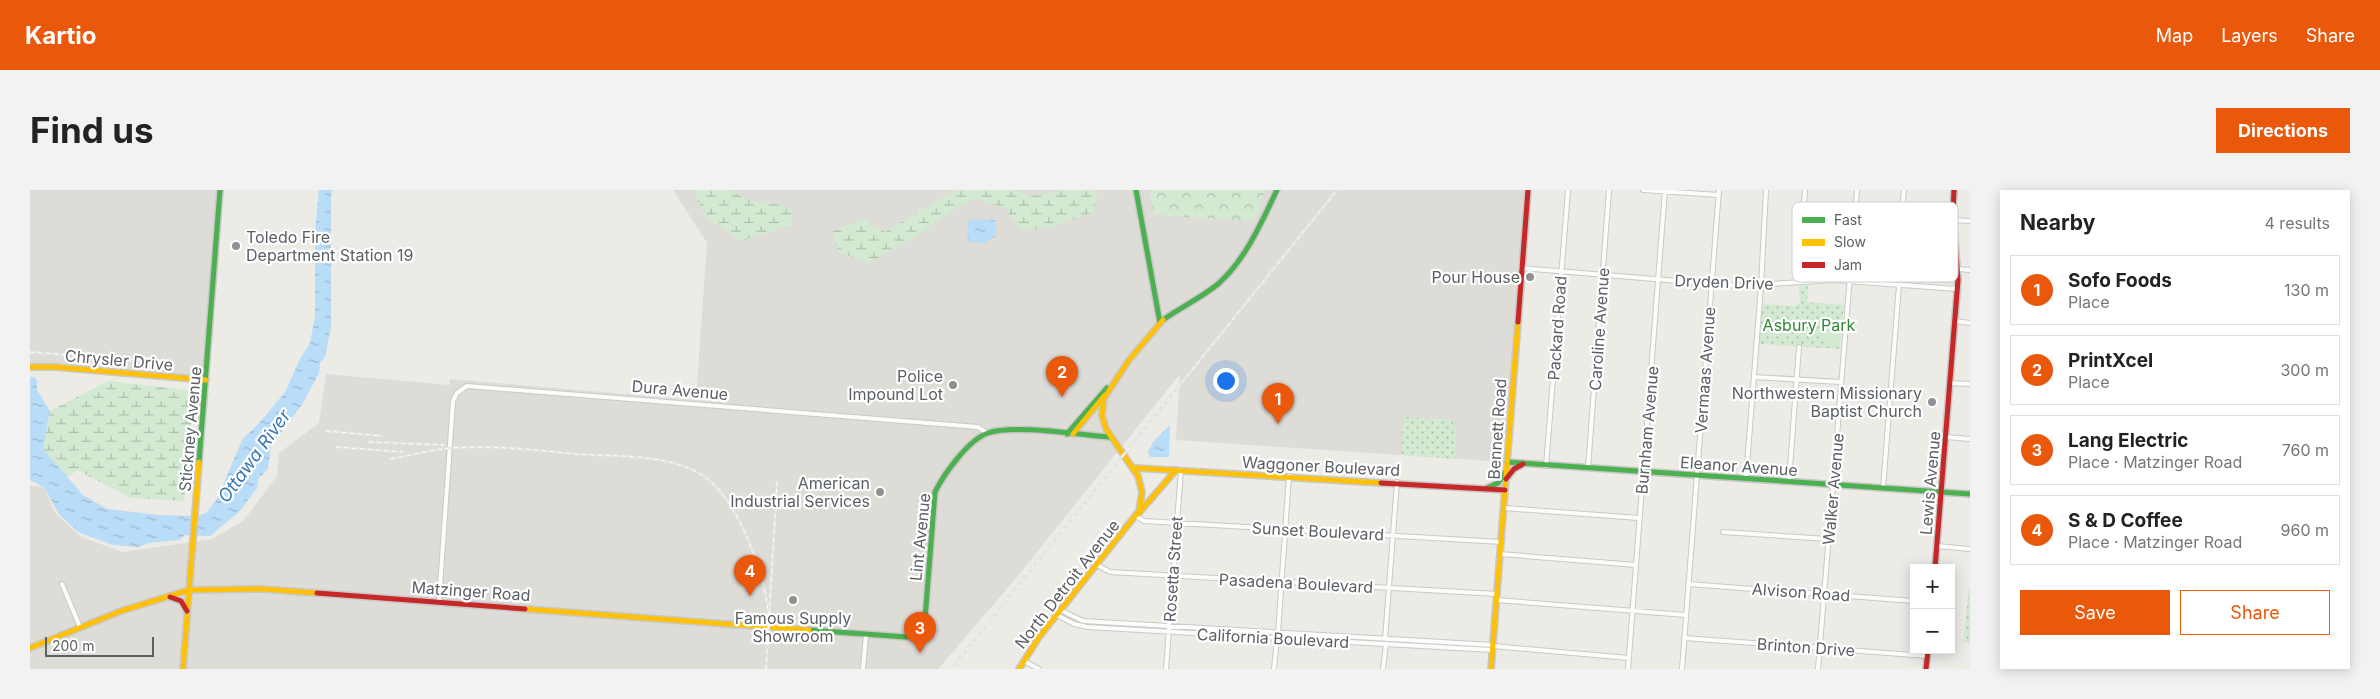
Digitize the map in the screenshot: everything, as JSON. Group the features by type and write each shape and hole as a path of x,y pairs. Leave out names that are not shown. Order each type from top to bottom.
{"street":[{"name":"Stickney Avenue","path":"183,669 220,190"},
{"path":"1136,190 1160,323"},
{"name":"North Detroit Avenue","path":"1136,516 1142,491 1136,468 1110,437 1102,413 1107,388 1160,323 1214,287 1230,272 1244,252 1277,190"},
{"name":"Bennett Road","path":"1491,669 1528,190"},
{"name":"Packard Road","path":"1546,466 1568,190"},
{"name":"Caroline Avenue","path":"1588,468 1609,190"},
{"path":"1643,190 1718,195"},
{"name":"Vermaas Avenue","path":"1682,669 1719,190"},
{"path":"1746,478 1761,286 1766,190"},
{"name":"Burnham Avenue","path":"1628,669 1665,191"},
{"name":"Dryden Drive","path":"1521,268 1712,284 1761,286 1796,282"},
{"path":"1958,269 1970,270"},
{"name":"Walker Avenue","path":"1818,669 1850,282"},
{"name":"Dryden Drive","path":"1862,282 1957,289"},
{"name":"Lewis Avenue","path":"1935,564 1957,282"},
{"path":"1883,488 1899,285"},
{"path":"1954,321 1970,323"},
{"path":"1789,481 1799,347"},
{"name":"Chrysler Drive","path":"30,367 55,367 206,380"},
{"path":"1754,377 1841,382"},
{"path":"1950,382 1970,384"},
{"name":"Dura Avenue","path":"439,601 453,401 457,393 467,386 956,425 978,427 987,433 1010,429 1110,437"},
{"path":"1070,434 1107,388"},
{"path":"1070,434 1105,396"},
{"name":"Lint Avenue","path":"918,632 923,624 925,614 935,492 941,480 968,447 987,433"},
{"path":"1946,437 1970,439"},
{"path":"1506,480 1514,469 1524,464"},
{"name":"Eleanor Avenue","path":"1507,465 1524,464 1588,468 1970,494"},
{"path":"1484,488 1499,482 1507,465"},
{"name":"Waggoner Boulevard","path":"1136,468 1397,482 1505,490"},
{"name":"North Detroit Avenue","path":"1020,669 1039,637 1058,612 1136,516 1179,470"},
{"name":"Rosetta Street","path":"1166,669 1179,470"},
{"path":"1274,669 1277,638 1274,634 1277,633 1289,476"},
{"path":"1383,669 1385,645 1382,640 1385,639 1397,482"},
{"path":"1504,508 1639,518"},
{"name":"Sunset Boulevard","path":"1136,516 1144,521 1501,542"},
{"path":"1723,532 1828,539"},
{"path":"1937,546 1970,549"},
{"path":"1500,554 1636,565"},
{"name":"Pasadena Boulevard","path":"1097,565 1110,572 1389,588 1686,615"},
{"path":"62,584 80,627"},
{"name":"Alvison Road","path":"1688,584 1910,601"},
{"name":"Matzinger Road","path":"30,648 121,611 189,590 287,590 906,637 918,632"},
{"path":"164,598 179,600 188,612"},
{"name":"California Boulevard","path":"1058,612 1078,625 1277,633 1385,645 1493,647 1629,658"},
{"name":"California Boulevard","path":"1223,632 1277,638 1385,639 1438,645"},
{"path":"863,669 866,634"},
{"name":"Brinton Drive","path":"1684,638 1910,652"},
{"path":"1926,669 1928,654"},
{"path":"1024,661 1039,669"}],"shaded area":[{"path":"30,190 220,190 206,380 30,367"},
{"path":"673,190 1524,190 1504,462 1176,440 1180,374 1012,583 938,669 30,669 30,485 45,488 54,512 81,537 123,552 213,539 244,520 277,476 279,453 319,423 326,374 449,385 450,379 696,400 707,243"},
{"path":"1920,282 1953,282 1953,284"}],"green space":[{"path":"694,190 729,190 751,201 780,204 792,210 792,225 741,241 705,217"},
{"path":"955,190 1014,190 1030,196 1065,190 1094,190 1098,196 1093,212 1051,228 1020,230 1006,209 976,198 955,209 912,239 868,263 838,252 833,231 863,219 885,232"},
{"path":"1150,190 1265,190 1254,221 1153,215"},
{"name":"Asbury Park","path":"1808,285 1807,302 1844,305 1840,349 1759,344 1763,304 1795,306 1800,303 1799,286"},
{"path":"1824,325 1841,327 1839,347 1823,345"},
{"path":"108,381 194,391 184,501 131,498 77,470 67,478 43,449 50,411"},
{"path":"1404,417 1453,420 1453,426 1457,426 1455,459 1401,455"},
{"path":"1970,588 1970,643 1963,642"}],"water":[{"name":"Ottawa River","path":"319,190 333,190 331,196 331,327 325,357 320,363 319,373 303,403 271,446 268,469 258,479 257,488 240,511 210,536 185,535 179,540 149,543 138,547 113,545 78,532 58,513 45,488 30,480 30,377 34,377 37,380 37,390 50,411 43,449 83,495 107,509 160,515 198,516 206,513 217,499 242,440 262,420 285,392 300,359 310,343 315,316 315,232"},
{"path":"971,219 995,220 996,237 991,238 985,243 969,242 967,238 968,223"},
{"path":"1170,425 1169,457 1150,457 1148,452 1153,442"}],"railway":[{"path":"951,669 1337,190"},
{"path":"30,352 68,355"},
{"path":"326,431 382,436"},
{"path":"369,442 444,445"},
{"path":"336,447 403,452"},
{"path":"391,459 451,448 498,448 626,456 660,460 691,469 705,477 718,489 740,522 763,583 769,619"},
{"path":"766,669 777,482"}],"traffic: fast":[{"path":"199,462 220,190"},
{"path":"1136,190 1160,323"},
{"path":"1163,320 1211,289 1228,274 1245,252 1277,190"},
{"path":"1067,434 1107,388"},
{"path":"809,630 906,637 918,632 925,619 935,492 957,458 980,437 988,433 1014,430 1110,437"},
{"path":"1507,462 1970,494"},
{"path":"1487,488 1498,483 1505,473"}],"traffic: slow":[{"path":"1019,669 1039,637 1139,511 1142,492 1138,476 1106,429 1102,415 1104,398 1129,360 1163,320"},
{"path":"1491,669 1518,322"},
{"path":"30,367 55,367 206,380"},
{"path":"1073,434 1104,396"},
{"path":"183,669 199,462"},
{"path":"1136,468 1381,483"},
{"path":"1138,514 1176,470"},
{"path":"30,648 121,611 189,590 262,589 317,593"},
{"path":"525,609 809,630"}],"traffic: jam":[{"path":"1518,322 1528,190"},
{"path":"1953,202 1954,190"},
{"path":"1935,564 1958,282"},
{"path":"1506,479 1514,469 1523,464"},
{"path":"1381,483 1505,490"},
{"path":"317,593 525,609"},
{"path":"170,597 181,601 187,611"},
{"path":"1926,669 1928,654"}],"place":[{"name":"Toledo Fire Department Station 19","path":"236,246"},
{"name":"Pour House","path":"1530,277"},
{"name":"Police Impound Lot","path":"953,385"},
{"name":"PrintXcel","path":"1062,397"},
{"name":"Northwestern Missionary Baptist Church","path":"1932,402"},
{"name":"Sofo Foods","path":"1278,424"},
{"name":"American Industrial Services","path":"880,492"},
{"name":"S & D Coffee","path":"750,596"},
{"name":"Famous Supply Showroom","path":"793,600"},
{"name":"Lang Electric","path":"920,653"}]}
